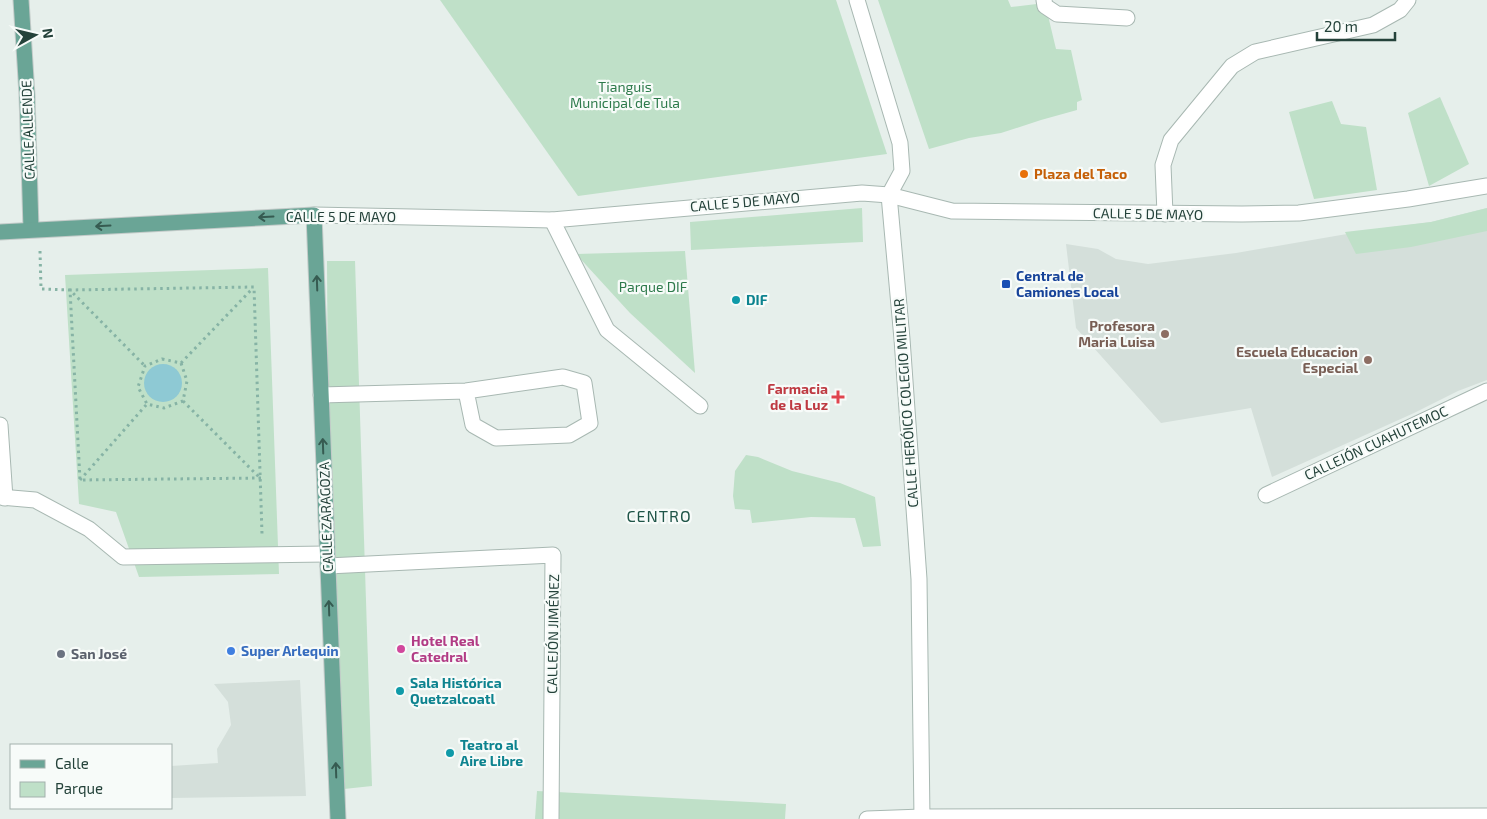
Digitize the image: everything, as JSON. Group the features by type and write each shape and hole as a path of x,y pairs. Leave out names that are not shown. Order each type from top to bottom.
{"main road":[{"name":"CALLE ALLENDE","path":"21,0 35,229"},
{"name":"CALLE 5 DE MAYO","path":"0,232 314,215"},
{"name":"CALLE ZARAGOZA","path":"314,215 338,819"}],"street":[{"path":"857,0 900,143 902,171 889,195"},
{"path":"1044,0 1046,6 1056,14 1127,18"},
{"path":"1165,214 1163,165 1171,140 1232,66 1255,52 1373,25 1400,10 1408,0"},
{"name":"CALLE 5 DE MAYO","path":"314,215 552,220 862,193 889,195 952,211 1165,214 1299,213 1408,199 1487,186"},
{"name":"CALLE HERÓICO COLEGIO MILITAR","path":"889,195 902,339 919,579 922,818"},
{"path":"552,220 607,330 700,406"},
{"path":"321,395 466,391 563,377 584,383 590,423 569,435 496,438 473,425 466,391"},
{"name":"CALLEJÓN CUAHUTEMOC","path":"1266,495 1487,391"},
{"path":"0,425 2,498"},
{"name":"CALLEJÓN JIMÉNEZ","path":"2,498 35,500 89,529 123,557 327,560 554,555 551,819"},
{"path":"867,819 1487,816"}],"path":[{"path":"35,229 41,288 70,290 254,287"},
{"path":"181,363 254,287"},
{"path":"254,287 263,541"},
{"path":"70,290 145,366"},
{"path":"70,290 80,480"},
{"path":"181,363 162,359 145,366 138,387 147,404 164,408 183,401"},
{"path":"181,363 188,381 183,401"},
{"path":"183,401 261,478"},
{"path":"80,480 147,404"},
{"path":"80,480 261,478"}],"shaded area":[{"name":"Escuela Educacion Especial","path":"1487,208 1487,380 1458,391 1414,413 1272,477 1251,408 1161,423 1076,328 1066,244 1098,249 1116,259 1148,264 1236,253 1370,230 1431,222"},
{"path":"300,680 306,796 172,798 172,766 218,763 217,749 231,725 228,702 214,684"}],"green space":[{"name":"Tianguis Municipal de Tula","path":"440,0 836,0 887,154 578,196"},
{"path":"878,0 1008,0 1011,7 1045,3 1056,49 1071,50 1082,100 1077,102 1077,110 1001,133 969,138 929,149"},
{"path":"1440,97 1469,164 1429,186 1408,113"},
{"path":"1332,101 1341,124 1366,127 1377,190 1314,199 1289,112"},
{"path":"862,208 863,242 691,250 690,222"},
{"path":"1487,208 1487,231 1411,247 1356,254 1345,232 1431,222"},
{"name":"Parque DIF","path":"685,251 695,373 630,313 576,254"},
{"path":"327,261 355,261 372,786 344,789 328,409"},
{"path":"268,268 279,574 139,577 116,512 79,504 65,275"},
{"path":"746,455 758,457 792,471 840,483 875,497 881,546 863,547 855,518 811,517 752,523 750,510 735,509 733,496 735,471"},
{"path":"537,791 786,804 785,819 535,819"}],"water":[{"path":"163,364 177,369 182,383 177,397 163,402 149,397 144,383 149,369"}],"place":[{"name":"Plaza del Taco","path":"1024,174"},
{"name":"Central de Camiones Local","path":"1006,284"},
{"name":"DIF","path":"736,300"},
{"name":"Profesora Maria Luisa","path":"1165,334"},
{"name":"Escuela Educacion Especial","path":"1368,360"},
{"name":"Farmacia de la Luz","path":"838,397"},
{"name":"Hotel Real Catedral","path":"401,649"},
{"name":"Super Arlequin","path":"231,651"},
{"name":"San José","path":"61,654"},
{"name":"Sala Histórica Quetzalcoatl","path":"400,691"},
{"name":"Teatro al Aire Libre","path":"450,753"}],"district":[{"name":"CENTRO","path":"659,516"}]}
